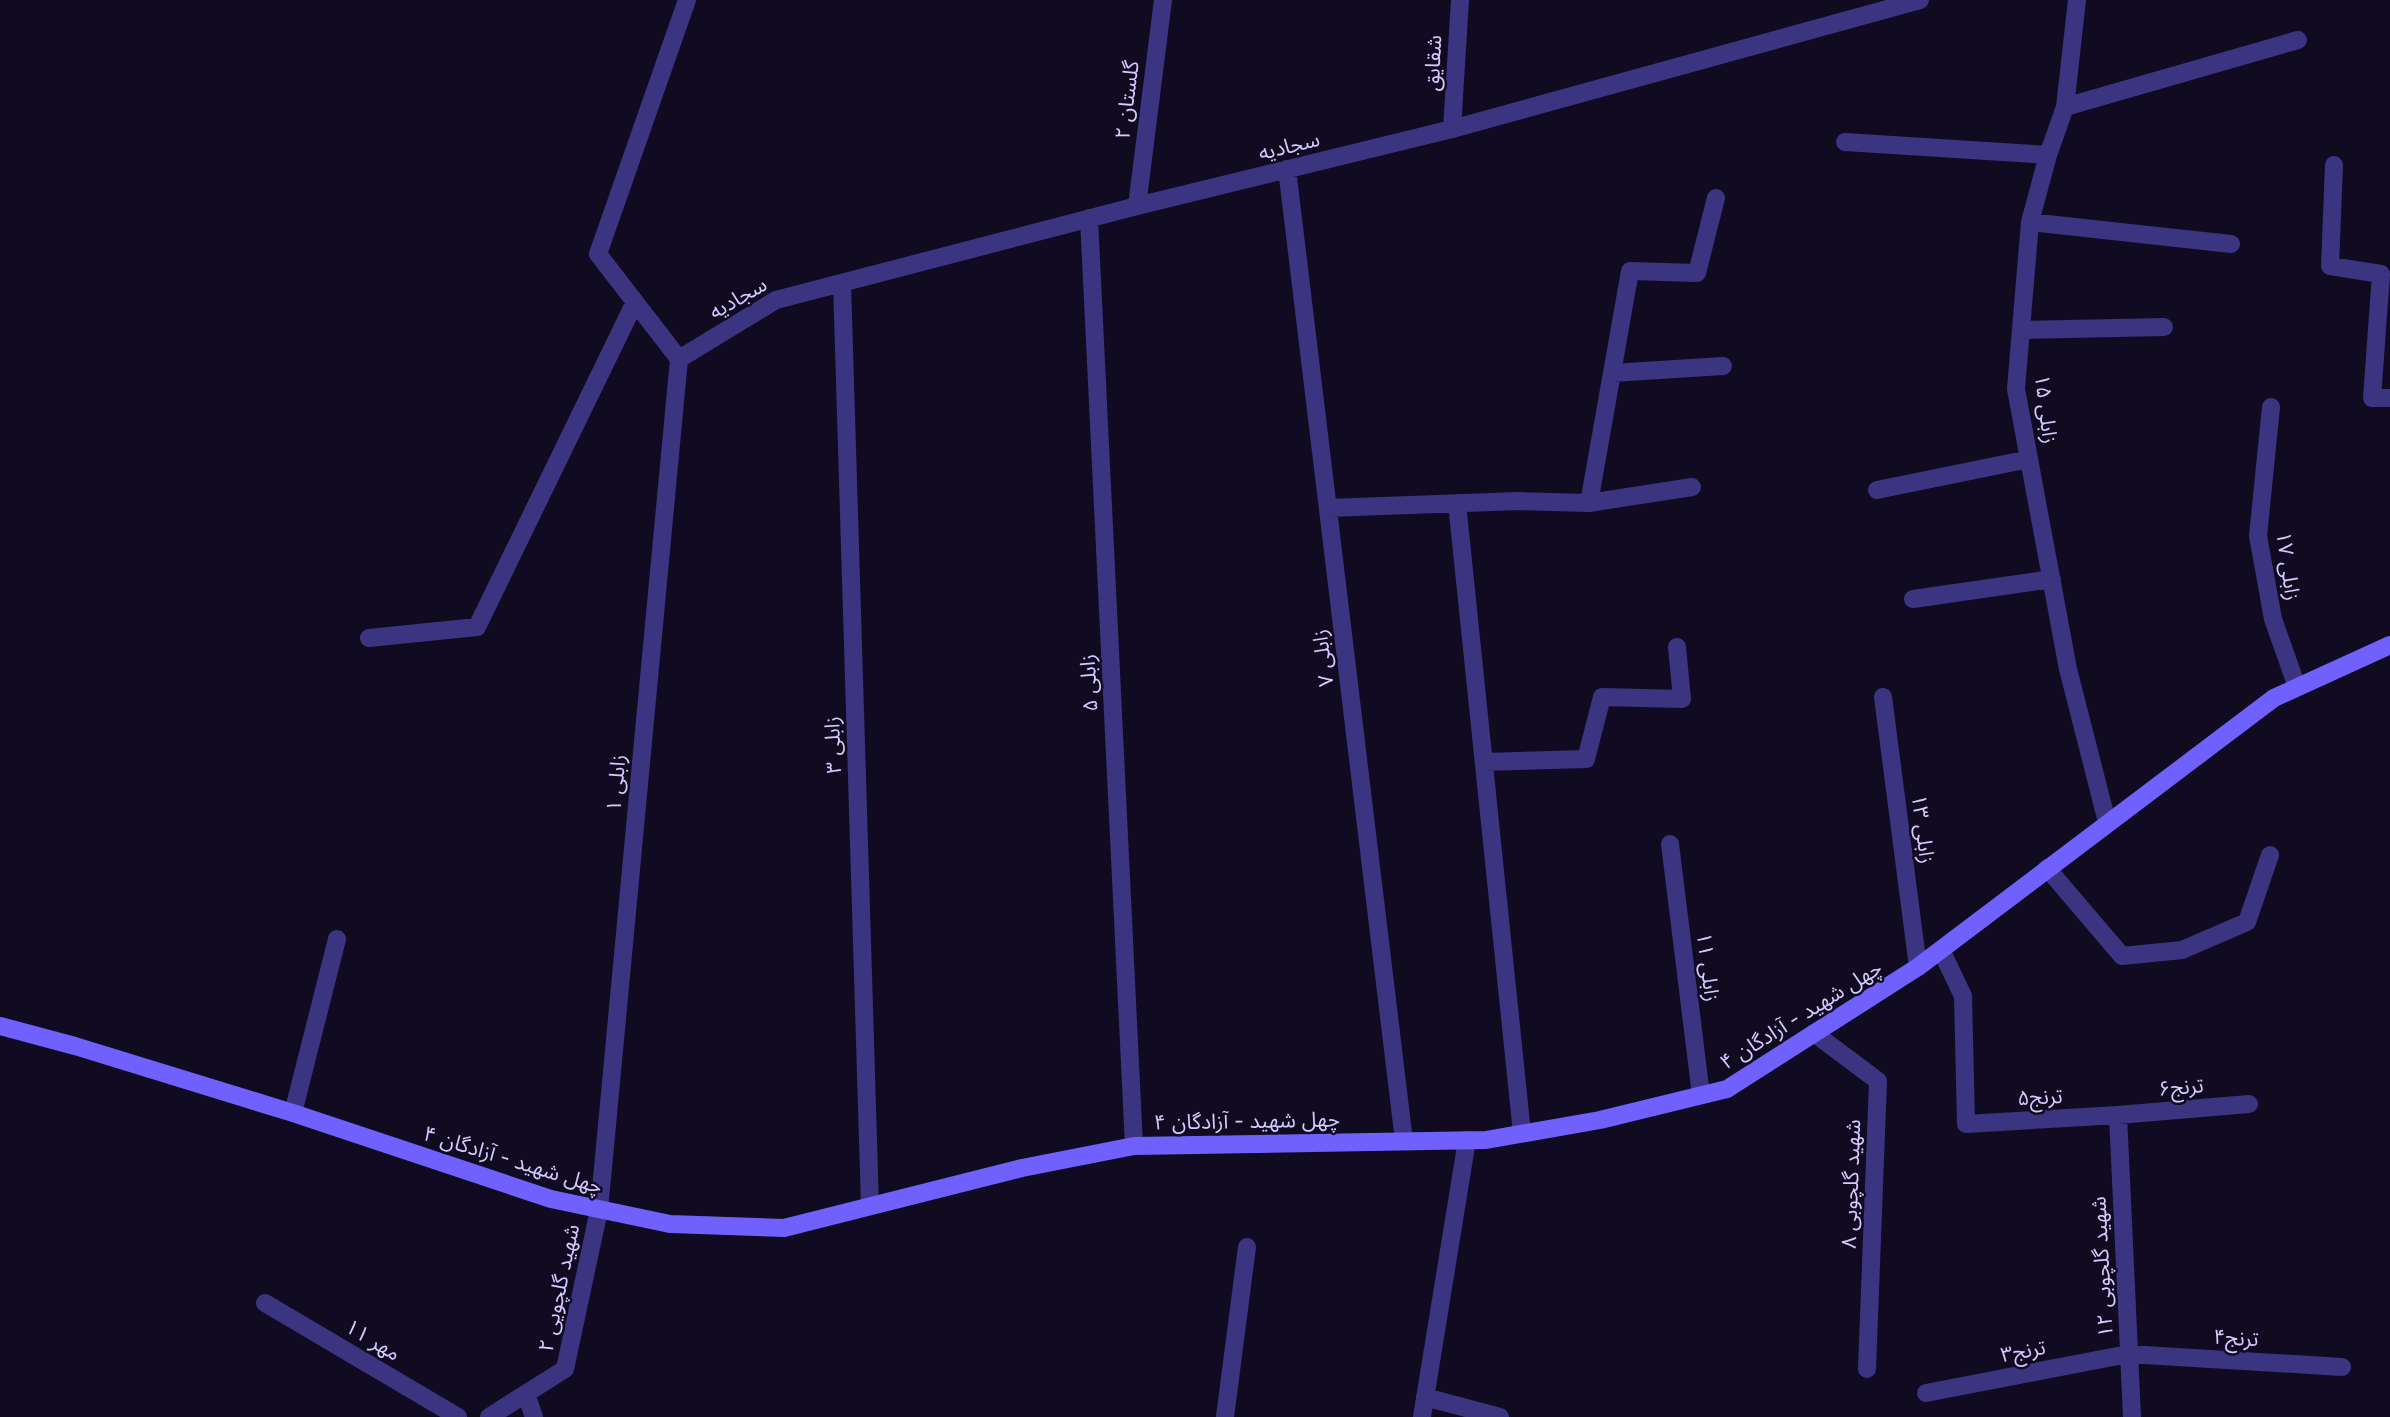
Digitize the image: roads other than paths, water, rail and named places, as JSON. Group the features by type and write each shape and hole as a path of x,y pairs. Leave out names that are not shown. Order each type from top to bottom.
{"street":[{"path":"679,359 598,254 687,0"},
{"name":"گلستان ۲","path":"1137,206 1163,0"},
{"name":"شقایق","path":"1452,130 1460,0"},
{"name":"سجادیه","path":"679,359 776,300 1089,218 1452,130 1895,4 1920,0"},
{"name":"زابلی ۱۵","path":"2077,0 2066,107 2048,155 2030,222 2016,389 2068,669 2107,822"},
{"path":"2066,107 2298,40"},
{"path":"1845,142 2048,155"},
{"path":"2334,165 2330,266 2381,274 2372,398 2390,398"},
{"name":"زابلی ۷","path":"1287,169 1404,1141"},
{"path":"1589,503 1630,271 1697,273 1716,198"},
{"name":"زابلی ۵","path":"1089,218 1134,1146"},
{"path":"2030,222 2231,244"},
{"name":"زابلی ۳","path":"842,283 870,1206"},
{"path":"369,638 477,627 635,302"},
{"path":"2021,330 2164,327"},
{"name":"زابلی ۱","path":"599,1210 679,359"},
{"path":"1612,373 1723,366"},
{"name":"زابلی ۱۷","path":"2271,407 2258,536 2273,619 2297,687"},
{"path":"1877,490 2029,459"},
{"path":"1328,508 1519,501 1589,503 1692,487"},
{"path":"1457,503 1522,1133"},
{"path":"1913,599 2052,579"},
{"name":"چهل شهید - آزادگان ۴","path":"0,1026 75,1046 292,1113 551,1199 670,1224 784,1228 1022,1168 1134,1146 1486,1140 1600,1120 1727,1089 1918,967 2274,698 2390,645"},
{"path":"1484,762 1586,759 1602,697 1682,699 1677,648"},
{"name":"زابلی ۱۳","path":"1883,697 1918,967"},
{"name":"زابلی ۱۱","path":"1670,844 1701,1095"},
{"path":"2047,868 2122,956 2182,950 2247,922 2270,855"},
{"path":"292,1113 337,939"},
{"name":"ترنج۵","path":"1941,950 1963,996 1966,1124 2118,1115"},
{"name":"شهید گلچوبی ۸","path":"1814,1033 1878,1081 1867,1369"},
{"name":"ترنج۶","path":"2118,1115 2249,1104"},
{"name":"شهید گلچوبی ۱۲","path":"2118,1115 2132,1417"},
{"path":"1422,1417 1467,1140"},
{"name":"شهید گلچویی ۲","path":"489,1417 565,1369 599,1210"},
{"path":"1225,1417 1247,1247"},
{"name":"مهر ۱۱","path":"265,1303 458,1417"},
{"name":"ترنج۴","path":"2128,1354 2342,1367"},
{"name":"ترنج۳","path":"1926,1393 2128,1354"},
{"path":"526,1394 534,1417"},
{"path":"1425,1397 1500,1417"}]}
